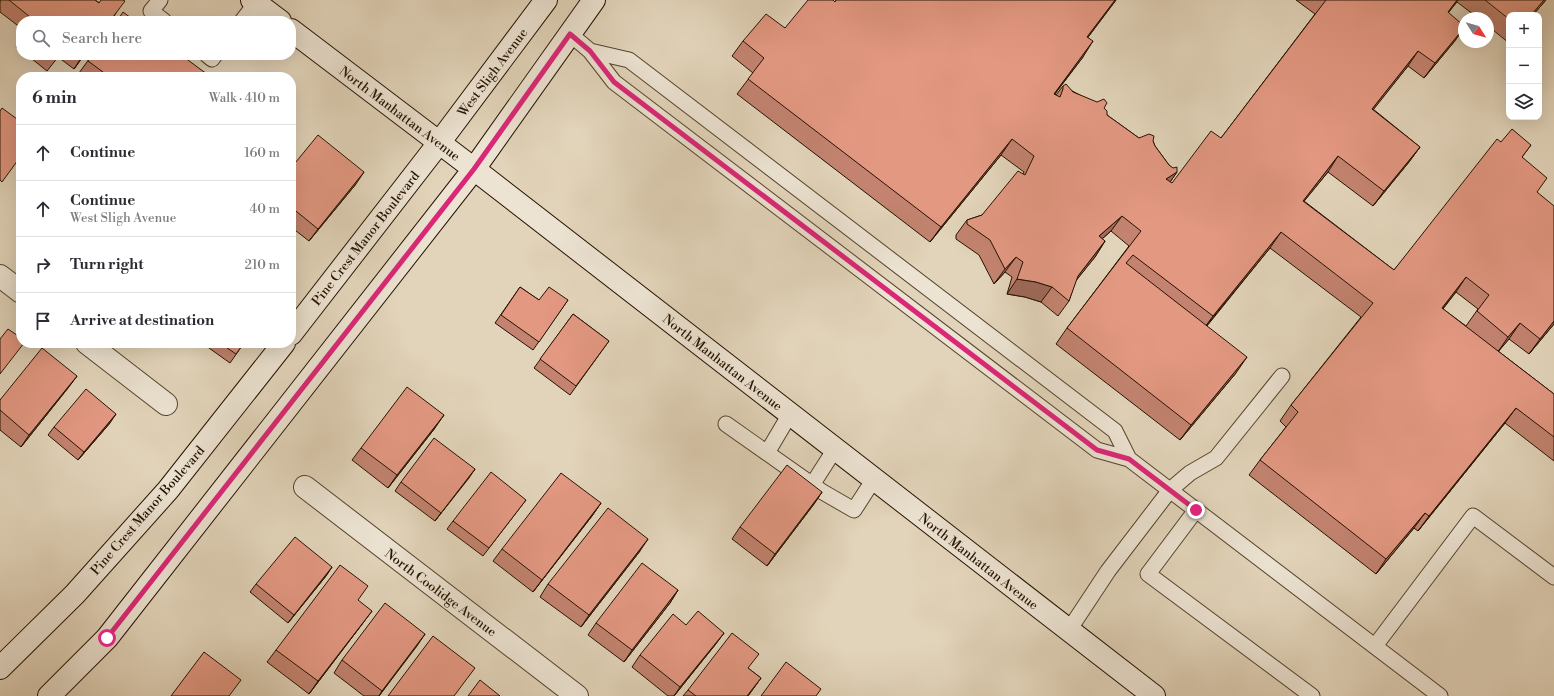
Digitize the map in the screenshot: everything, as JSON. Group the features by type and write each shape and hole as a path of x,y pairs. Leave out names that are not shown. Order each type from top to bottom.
{"main road":[{"name":"West Sligh Avenue","path":"439,143 546,0"},
{"path":"49,696 107,638 474,169 594,0"},
{"path":"254,2 273,16"},
{"name":"North Manhattan Avenue","path":"296,34 474,169 1154,696"},
{"name":"Pine Crest Manor Boulevard","path":"296,328 439,143"},
{"path":"0,276 16,288"},
{"path":"93,348 166,404"},
{"name":"Pine Crest Manor Boulevard","path":"0,668 75,594 168,490 280,348"},
{"name":"North Coolidge Avenue","path":"304,487 577,696"}],"lane":[{"path":"158,16 151,11 160,0"},
{"path":"245,16 254,2"},
{"path":"570,34 590,51 614,82 1090,445 1097,450 1129,459 1440,696"},
{"path":"590,51 629,60 1115,431 1129,459"},
{"path":"1069,630 1108,571 1170,490 1190,473 1216,458 1282,376"},
{"path":"767,453 790,414"},
{"path":"726,424 812,485 854,510 874,479"},
{"path":"812,485 835,449"},
{"path":"1196,510 1148,574 1312,696"},
{"path":"1375,646 1473,516 1554,577"}],"building":[{"path":"9,0 95,0 99,3 101,0 125,1 114,16 29,16"},
{"path":"808,0 833,0 835,2 836,0 1115,0 1087,37 1093,41 1054,94 1060,97 1063,86 1066,84 1073,92 1097,102 1104,99 1107,103 1104,108 1107,111 1107,115 1139,138 1149,134 1154,136 1153,141 1155,146 1169,165 1173,168 1177,167 1177,172 1166,179 1172,183 1211,131 1221,138 1326,0 1457,0 1448,12 1458,21 1458,35 1435,63 1418,51 1372,109 1420,147 1384,191 1338,156 1303,201 1394,270 1497,139 1501,142 1512,129 1531,145 1522,157 1547,178 1537,192 1554,206 1554,321 1540,339 1520,323 1508,337 1477,311 1489,295 1466,277 1442,308 1554,394 1554,437 1516,408 1429,516 1425,513 1386,559 1260,460 1298,412 1291,405 1373,303 1281,232 1213,316 1133,255 1126,263 1247,357 1191,425 1067,328 1141,231 1122,216 1099,236 1105,241 1078,276 1069,301 1052,287 1036,282 1017,279 1023,262 1016,257 1005,269 990,240 967,224 967,220 982,215 1018,171 1025,175 1034,156 1012,139 941,227 748,79 764,58 743,41 766,14 785,28"},
{"path":"1485,0 1544,0 1534,12 1506,12 1506,17"},
{"path":"123,12 128,16 120,16"},
{"path":"188,60 204,72 103,72 88,61"},
{"path":"2,108 16,118 16,163 2,182 0,180 0,111"},
{"path":"318,135 364,172 318,229 296,211 296,162"},
{"path":"520,287 539,300 549,287 568,300 539,342 501,315"},
{"path":"573,314 609,341 576,386 540,359"},
{"path":"8,329 16,335 16,348 20,348 0,374 0,339"},
{"path":"42,348 77,376 29,435 0,410 0,400"},
{"path":"227,348 240,348 236,354"},
{"path":"407,387 444,415 397,475 361,448"},
{"path":"86,389 116,414 84,452 54,427"},
{"path":"434,438 475,469 441,513 401,482"},
{"path":"787,465 822,492 775,554 740,527"},
{"path":"491,472 526,500 489,548 453,521"},
{"path":"561,473 601,503 542,580 502,549"},
{"path":"608,508 648,539 589,615 548,584"},
{"path":"295,537 332,567 294,615 256,584"},
{"path":"642,563 678,590 632,650 596,623"},
{"path":"340,565 368,586 358,600 372,611 318,681 276,650"},
{"path":"385,603 425,634 382,691 342,660"},
{"path":"698,611 724,633 680,687 640,655 673,614 686,625"},
{"path":"732,633 759,654 748,668 761,678 747,696 696,696 688,690"},
{"path":"433,636 475,668 454,696 388,696"},
{"path":"204,652 241,680 229,696 171,696"},
{"path":"786,662 821,689 816,696 761,696"},
{"path":"480,680 500,696 468,696"}],"route":[{"path":"107,638 474,169 570,34 590,51 614,82 1097,450 1129,459 1196,510"}]}
